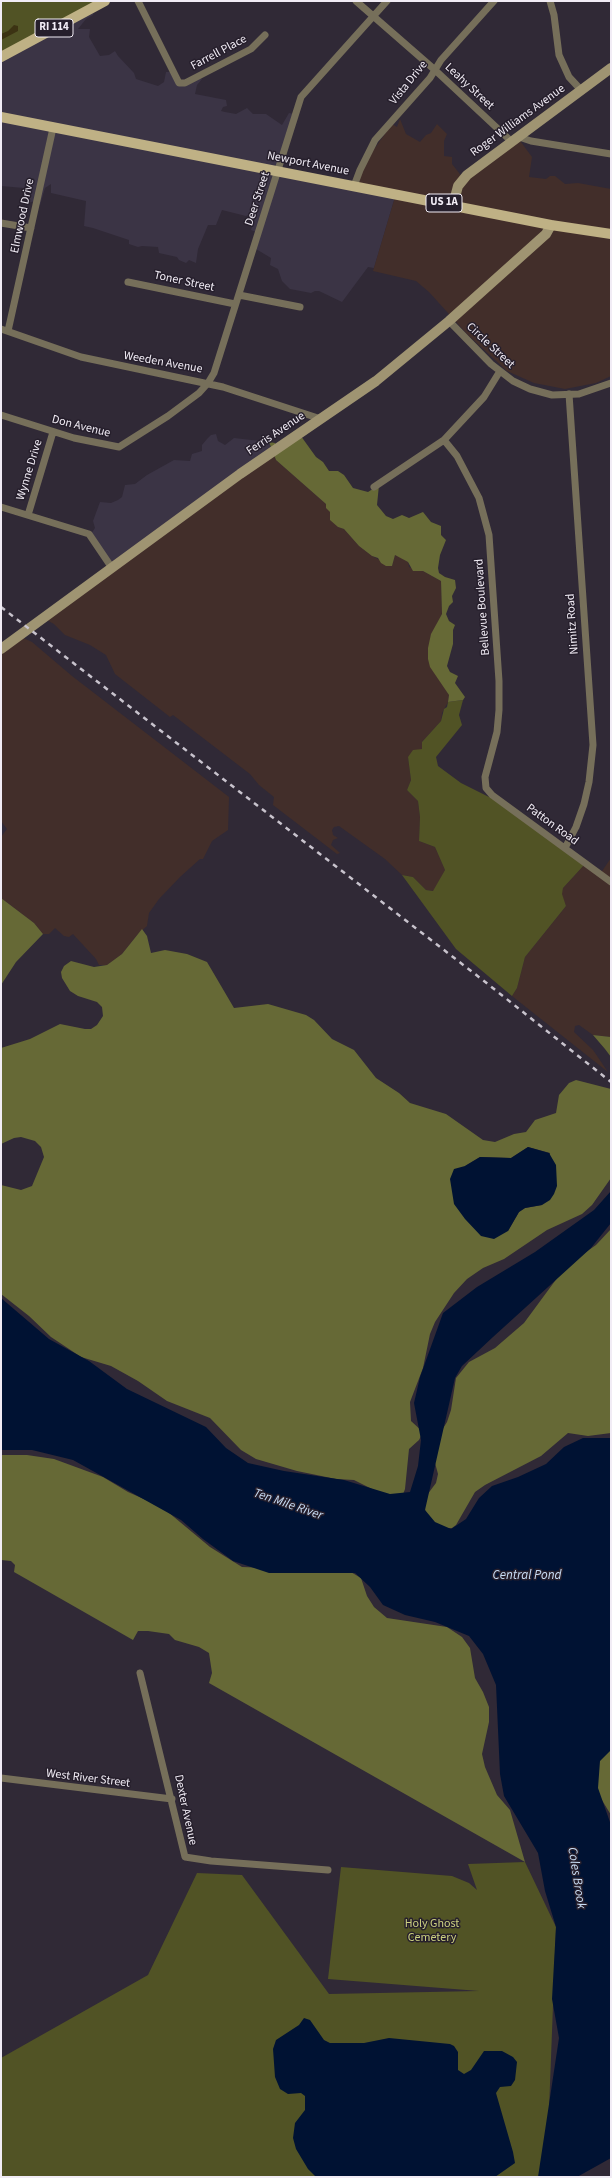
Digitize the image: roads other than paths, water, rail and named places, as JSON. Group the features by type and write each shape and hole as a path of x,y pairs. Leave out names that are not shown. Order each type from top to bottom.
{"main road":[{"name":"RI 114","path":"1,57 105,1"},
{"name":"Newport Avenue","path":"1,117 551,225 611,234"}],"street":[{"name":"Farrell Place","path":"138,1 179,83 185,83 251,49 265,35"},
{"name":"Leahy Street","path":"356,1 515,140"},
{"name":"Deer Street","path":"208,383 214,373 278,171 305,92 387,1"},
{"name":"Vista Drive","path":"354,186 375,140 430,78 441,60 494,1"},
{"path":"550,1 554,15 559,55 569,77 582,91"},
{"name":"Roger Williams Avenue","path":"453,205 458,186 467,175 611,68"},
{"name":"Elmwood Drive","path":"5,330 31,228 53,128"},
{"path":"515,140 531,141 611,154"},
{"path":"1,222 31,228"},
{"name":"Ferris Avenue","path":"1,649 240,474 376,381 448,322 546,234 551,225"},
{"name":"Toner Street","path":"128,282 235,304"},
{"path":"239,295 300,308"},
{"name":"Circle Street","path":"448,322 500,371 530,390 552,395 579,394 611,383"},
{"name":"Weeden Avenue","path":"5,330 100,362 208,383 306,412 321,419"},
{"path":"374,487 444,440 484,397 500,371"},
{"name":"Don Avenue","path":"1,415 53,432 112,446 124,445 192,397 208,383"},
{"name":"Nimitz Road","path":"565,848 576,827 584,804 589,782 593,745 569,394"},
{"name":"Wynne Drive","path":"28,515 53,432"},
{"name":"Bellevue Boulevard","path":"444,440 457,456 479,498 489,535 499,681 499,710 497,732 484,783"},
{"path":"1,507 89,534 112,568"},
{"name":"Patton Road","path":"484,783 492,795 611,882"},
{"name":"Dexter Avenue","path":"140,1673 185,1857 204,1861 328,1870"},
{"name":"West River Street","path":"1,1778 172,1800"}],"water":[{"path":"528,1147 549,1153 556,1165 557,1186 554,1194 550,1200 542,1205 525,1208 519,1212 508,1231 494,1239 481,1236 465,1219 454,1204 450,1179 454,1169 465,1166 480,1157 511,1158"},
{"name":"Central Pond","path":"611,1191 611,1223 591,1248 462,1366 455,1378 425,1510 435,1522 451,1529 466,1519 479,1498 492,1486 518,1477 546,1464 564,1447 583,1438 611,1438 611,1750 600,1761 598,1788 611,1825 611,2158 577,2177 538,2177 559,2038 552,1999 556,1927 545,1891 538,1853 504,1796 500,1774 496,1685 483,1654 469,1636 435,1622 405,1615 383,1605 370,1587 355,1573 269,1573 233,1561 203,1539 181,1520 73,1460 32,1450 1,1450 1,1298 49,1339 89,1361 127,1389 206,1427 226,1448 248,1463 284,1471 344,1480 390,1494 410,1492 418,1466 421,1440 414,1403 420,1377 443,1313 477,1287 535,1252 594,1210"},
{"path":"304,2018 310,2020 324,2040 330,2043 364,2043 389,2038 450,2044 454,2046 458,2052 458,2070 464,2074 471,2070 484,2051 502,2051 513,2057 517,2062 515,2080 511,2086 500,2087 496,2093 515,2163 495,2177 316,2177 308,2169 296,2149 293,2138 295,2123 305,2110 305,2096 301,2093 288,2094 280,2089 275,2077 273,2049 276,2040 299,2025"}],"railway":[{"path":"1,607 484,981 611,1082"}],"water label":[{"name":"Ten Mile River","path":"288,1505"},
{"name":"Coles Brook","path":"576,1878"}],"park label":[{"name":"Holy Ghost Cemetery","path":"432,1931"}]}
